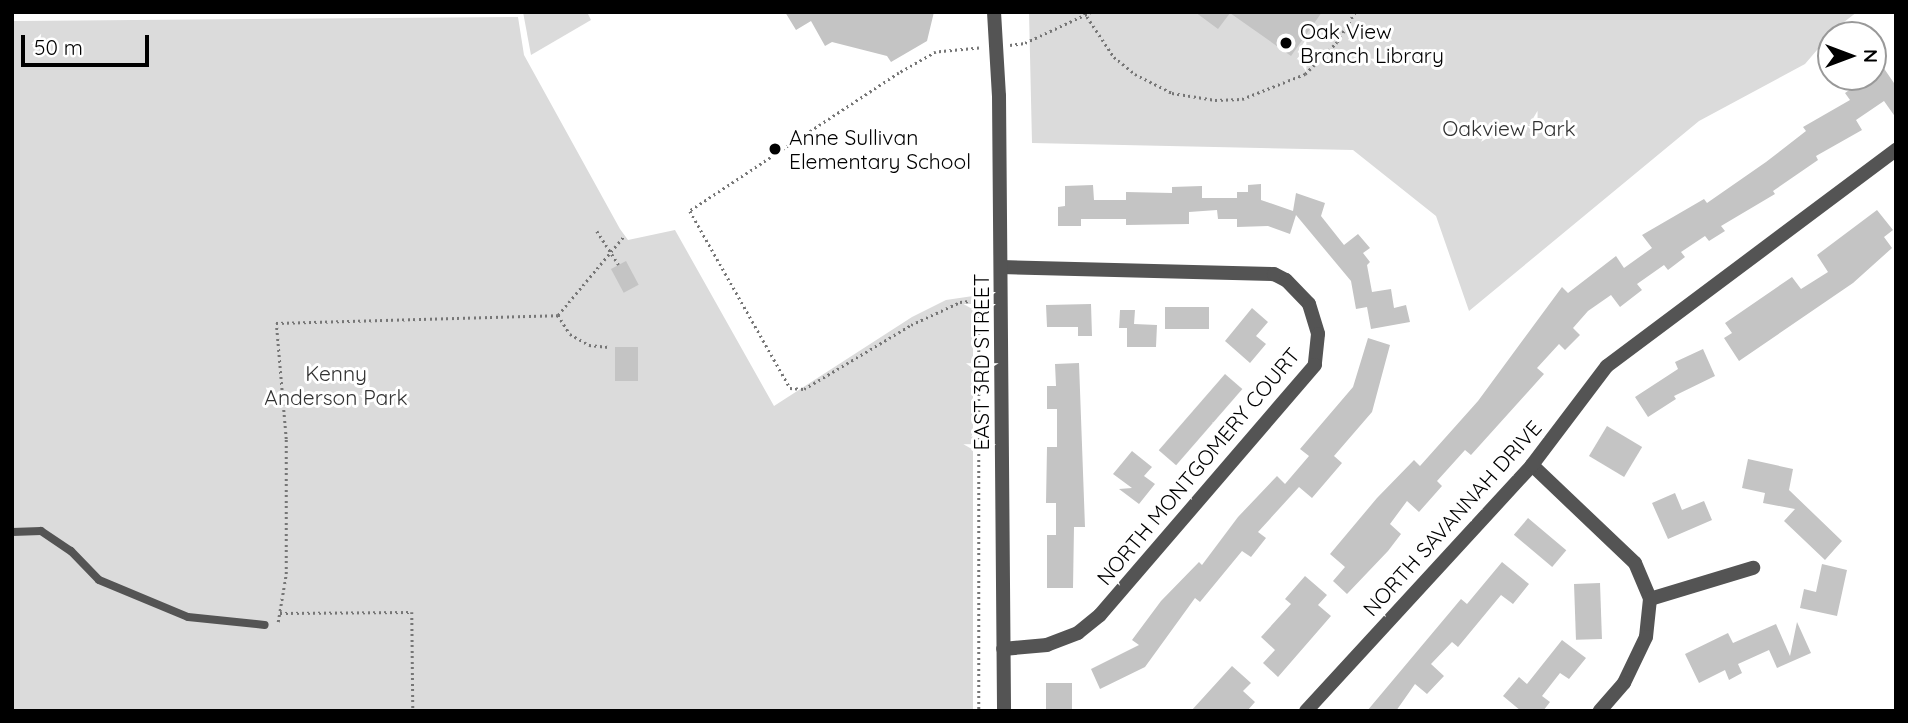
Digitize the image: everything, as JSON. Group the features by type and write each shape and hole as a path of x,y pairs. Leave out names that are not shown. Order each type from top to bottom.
{"street":[{"name":"EAST 3RD STREET","path":"993,12 1001,267 1004,711"},
{"name":"NORTH SAVANNAH DRIVE","path":"1306,711 1532,465 1608,366 1896,150"},
{"name":"NORTH MONTGOMERY COURT","path":"1001,267 1273,274 1286,280 1308,304 1318,334 1315,365 1100,615 1078,633 1046,645 1003,649"},
{"path":"1532,465 1635,563 1650,599 1646,637 1624,683 1600,711"},
{"path":"1650,599 1753,568"}],"lane":[{"path":"12,532 41,531 71,551 99,579 188,617 265,625"}],"path":[{"path":"979,711 979,300 960,302 911,325 804,389 790,388 690,211 776,150 936,52 1025,43 1091,12"},
{"path":"1085,14 1114,57 1135,74 1172,93 1214,100 1250,97 1305,74 1337,42 1355,12"},
{"path":"597,231 619,265"},
{"path":"558,315 609,250 625,234"},
{"path":"558,315 570,334 589,345 609,347"},
{"path":"278,625 286,573 286,439 276,323 558,315"},
{"path":"278,613 412,612 414,711"}],"green space":[{"path":"523,12 587,12 591,20 531,55"},
{"name":"Oakview Park","path":"1029,12 1857,12 1845,21 1817,21 1817,50 1805,64 1699,121 1469,311 1436,216 1353,150 1032,143"},
{"name":"Kenny Anderson Park","path":"518,17 524,55 620,229 628,240 675,230 774,406 912,317 946,300 973,296 973,711 12,711 12,21"}],"building":[{"name":"Anne Sullivan Elementary School","path":"785,12 934,12 927,41 891,62 887,56 832,42 825,46 811,21 796,30"},
{"name":"Oak View Branch Library","path":"1195,12 1322,12 1291,56 1230,13 1218,29"},
{"path":"1887,73 1896,86 1896,118 1884,101 1856,120 1862,130 1816,156 1818,160 1773,191 1775,194 1721,226 1725,231 1709,241 1705,236 1681,252 1685,257 1668,270 1664,265 1637,284 1642,290 1620,307 1611,295 1588,311 1573,328 1580,335 1565,350 1559,344 1537,368 1544,374 1471,455 1465,450 1437,481 1442,486 1419,512 1407,501 1390,524 1401,534 1388,551 1347,594 1333,581 1345,567 1330,554 1377,498 1414,460 1420,466 1478,401 1562,287 1568,293 1616,256 1624,268 1652,248 1642,235 1704,199 1707,203 1766,162 1806,131 1803,127 1850,100 1845,93 1887,91"},
{"path":"1261,184 1261,200 1293,211 1296,193 1325,203 1321,216 1344,245 1358,234 1370,248 1363,253 1370,262 1367,265 1372,292 1391,289 1394,308 1406,305 1410,322 1371,329 1367,307 1356,309 1351,281 1296,215 1290,234 1268,226 1237,227 1237,219 1218,219 1217,210 1189,212 1189,224 1126,225 1126,219 1081,219 1081,226 1058,226 1058,207 1065,206 1065,186 1093,185 1094,200 1126,200 1126,192 1172,193 1172,187 1202,186 1202,198 1237,198 1237,192 1248,192 1248,185"},
{"path":"1877,210 1893,230 1884,237 1892,248 1853,283 1739,361 1724,338 1732,333 1725,323 1792,277 1801,289 1828,272 1817,255"},
{"path":"626,261 639,285 624,293 611,269"},
{"path":"1091,304 1092,336 1078,336 1078,327 1047,327 1046,305"},
{"path":"1165,307 1209,307 1209,329 1165,329"},
{"path":"1252,308 1268,322 1256,336 1266,344 1250,363 1225,341"},
{"path":"1120,310 1135,310 1134,324 1157,325 1156,347 1127,347 1127,328 1119,328"},
{"path":"1368,338 1390,345 1372,412 1334,456 1342,463 1312,498 1299,487 1258,532 1266,538 1251,557 1242,551 1200,602 1195,598 1145,667 1100,689 1091,669 1139,645 1132,640 1161,601 1199,562 1202,565 1238,517 1277,476 1285,484 1309,456 1300,449 1353,387"},
{"path":"615,347 638,347 638,381 615,381"},
{"path":"1703,349 1715,376 1674,396 1676,399 1648,417 1635,397 1678,369 1675,362"},
{"path":"1079,363 1085,527 1074,527 1073,588 1047,588 1047,535 1056,535 1056,503 1046,503 1047,447 1057,447 1057,409 1047,409 1047,386 1056,386 1055,364"},
{"path":"1225,374 1242,389 1176,465 1159,450"},
{"path":"1607,426 1642,447 1624,477 1589,456"},
{"path":"1132,451 1152,467 1144,476 1155,484 1139,504 1119,489 1132,488 1113,474"},
{"path":"1748,459 1793,469 1789,490 1842,541 1825,560 1784,521 1795,509 1763,503 1765,493 1742,488"},
{"path":"1675,493 1682,510 1704,501 1712,520 1668,539 1652,503"},
{"path":"1528,518 1566,550 1552,567 1514,535"},
{"path":"1502,562 1529,584 1513,604 1501,595 1458,647 1452,642 1431,664 1444,676 1427,694 1415,684 1396,711 1367,711 1461,599 1467,604"},
{"path":"1822,564 1847,570 1837,616 1800,608 1804,589 1816,592"},
{"path":"1305,576 1327,595 1318,605 1331,616 1278,677 1263,663 1275,650 1261,637 1291,604 1285,599"},
{"path":"1600,583 1602,639 1576,640 1574,584"},
{"path":"1797,622 1811,653 1777,668 1769,650 1738,664 1742,673 1729,680 1725,670 1699,683 1685,654 1728,633 1733,643 1776,624 1790,656"},
{"path":"1562,640 1586,658 1569,679 1560,673 1542,696 1550,702 1543,711 1521,711 1503,696 1519,677 1527,684"},
{"path":"1232,666 1251,683 1243,691 1255,702 1247,711 1191,711"},
{"path":"1046,683 1072,683 1072,711 1046,711"}],"place":[{"name":"Oak View Branch Library","path":"1286,43"},
{"name":"Anne Sullivan Elementary School","path":"775,149"}]}
